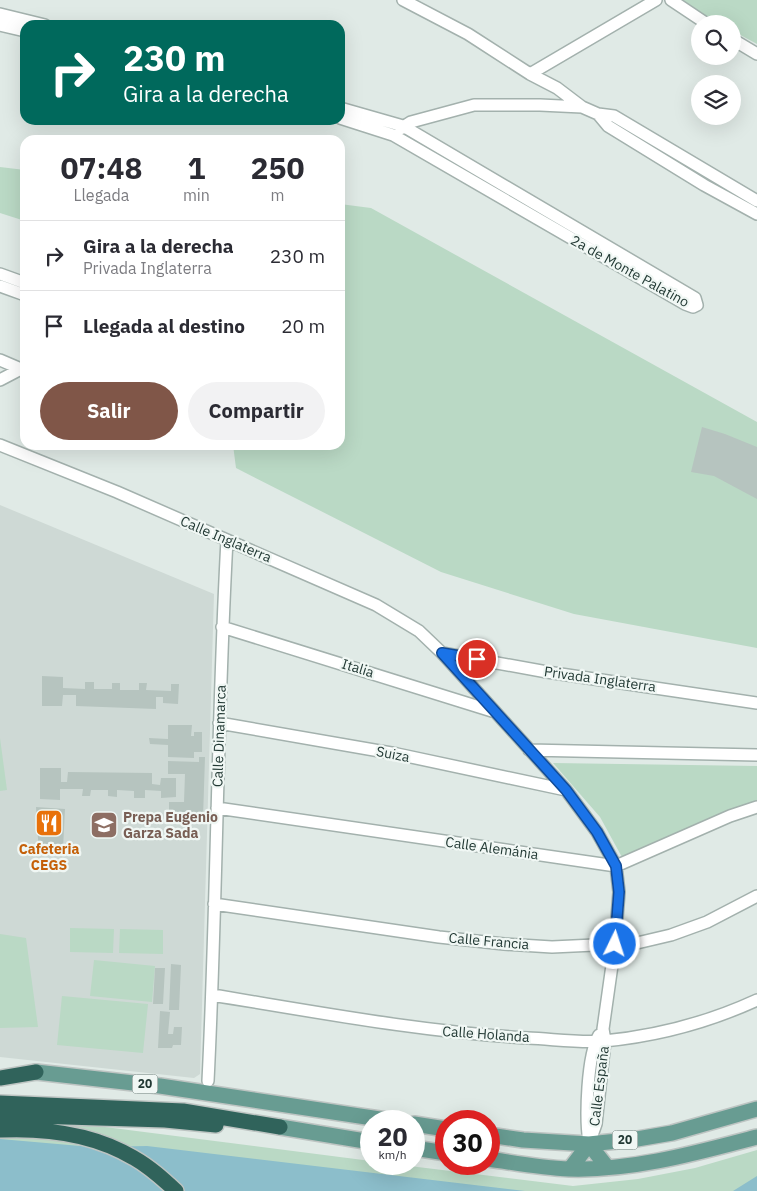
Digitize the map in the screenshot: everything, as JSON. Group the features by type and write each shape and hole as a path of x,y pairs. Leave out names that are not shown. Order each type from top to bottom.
{"highway":[{"path":"0,1068 36,1072"},
{"name":"20","path":"0,1078 36,1072"},
{"path":"0,1103 183,1111 280,1127"},
{"path":"0,1115 165,1120 260,1129 280,1127"},
{"path":"0,1130 48,1131 103,1144 133,1157 158,1174 176,1191"}],"main road":[{"name":"20","path":"36,1072 160,1086 360,1116"},
{"name":"20","path":"500,1137 589,1144 672,1133 757,1109"},
{"path":"280,1127 360,1140"},
{"name":"20","path":"500,1160 570,1169 628,1166 686,1156 757,1137"},
{"path":"570,1169 589,1144 607,1167"}],"street":[{"path":"403,0 468,34 530,74 557,88 582,107 598,114 614,116 757,201"},
{"path":"530,74 656,0"},
{"path":"671,0 694,15"},
{"path":"0,14 25,20"},
{"path":"0,25 20,30"},
{"path":"741,44 757,54"},
{"path":"540,104 552,99 557,93 557,88"},
{"path":"345,120 393,135 403,126 414,121 474,105 540,104 582,107"},
{"path":"345,109 403,126"},
{"path":"598,114 608,126 704,185 757,214"},
{"name":"2a de Monte Palatino","path":"393,135 686,304 693,307 697,305 695,298 403,126"},
{"path":"0,274 20,281"},
{"path":"0,286 20,293"},
{"path":"0,360 20,369"},
{"path":"0,380 20,371"},
{"name":"Calle Inglaterra","path":"1,446 117,492 376,604 419,631 442,653"},
{"name":"Calle Dinamarca","path":"208,1081 222,627 227,540"},
{"name":"Italia","path":"222,627 363,669 494,712"},
{"name":"Privada Inglaterra","path":"442,653 547,672 757,703"},
{"name":"Calle España","path":"442,653 566,790 597,832 616,866 619,892 615,944 600,1041 596,1124 589,1144"},
{"name":"Suiza","path":"220,722 397,754 566,790"},
{"path":"529,750 757,755"},
{"path":"616,866 730,816 757,807"},
{"name":"Calle Alemánia","path":"217,808 616,866"},
{"name":"Calle Francia","path":"214,904 439,937 552,947 637,943 671,935 707,922 757,896"},
{"name":"Calle Holanda","path":"212,995 435,1031 600,1041 627,1038 695,1024 721,1016 757,1000"}],"shaded area":[{"name":"Prepa Eugenio Garza Sada","path":"0,505 214,594 200,1074 194,1078 0,1057"}],"green space":[{"path":"681,0 757,0 757,44 741,35 741,15 705,15"},
{"path":"0,167 20,169 20,219 0,213"},
{"path":"345,205 371,208 757,422 757,648 574,614 441,572 236,468 234,450 345,450"},
{"path":"0,738 7,790 0,791"},
{"path":"553,763 757,766 757,804 623,859 600,817"},
{"path":"70,928 114,929 113,953 70,952"},
{"path":"120,929 163,930 163,954 119,953"},
{"path":"0,934 26,938 38,1027 0,1028"},
{"path":"94,960 155,966 152,1002 90,996"},
{"path":"62,996 148,1004 143,1053 57,1045"},
{"path":"41,1123 105,1127 360,1160 360,1175 425,1175 425,1168 435,1169 435,1175 483,1175 573,1186 638,1179 695,1168 757,1150 757,1191 0,1191 0,1128"}],"water":[{"path":"0,1139 92,1147 147,1146 360,1171 360,1175 391,1175 525,1191 0,1191"},
{"path":"757,1176 757,1191 733,1191"}],"building":[{"path":"702,427 757,447 757,499 714,476 691,472"},
{"path":"42,676 63,677 63,688 85,689 85,682 94,682 94,689 112,689 112,683 120,683 120,690 139,690 139,683 147,683 146,690 171,691 171,684 179,684 178,704 163,703 163,697 156,697 156,709 76,706 76,695 63,695 62,706 42,706"},
{"path":"168,725 192,725 191,736 194,736 194,732 202,732 202,752 194,752 194,758 168,757 168,745 150,744 149,738 168,739"},
{"path":"199,757 205,757 203,818 188,818 188,812 169,813 169,802 184,802 185,774 168,774 168,761 199,762"},
{"path":"40,768 61,768 61,782 67,782 68,772 152,773 152,784 160,785 161,778 176,778 176,797 161,798 161,791 145,790 145,798 134,798 134,791 117,790 117,797 108,796 108,790 91,790 90,796 82,796 83,789 60,789 60,800 40,799"},
{"path":"36,807 65,809 63,849 60,849 60,854 39,854"},
{"path":"171,964 181,965 179,1010 169,1010"},
{"path":"155,968 165,968 163,1004 153,1004"},
{"path":"160,1011 170,1012 168,1034 173,1034 174,1027 182,1027 181,1045 173,1045 172,1048 158,1048"}],"place":[{"name":"Cafeteria CEGS","path":"49,823"},
{"name":"Prepa Eugenio Garza Sada","path":"104,825"}],"route":[{"path":"477,659 442,653 566,790 597,832 616,866 619,892 615,944"}]}
